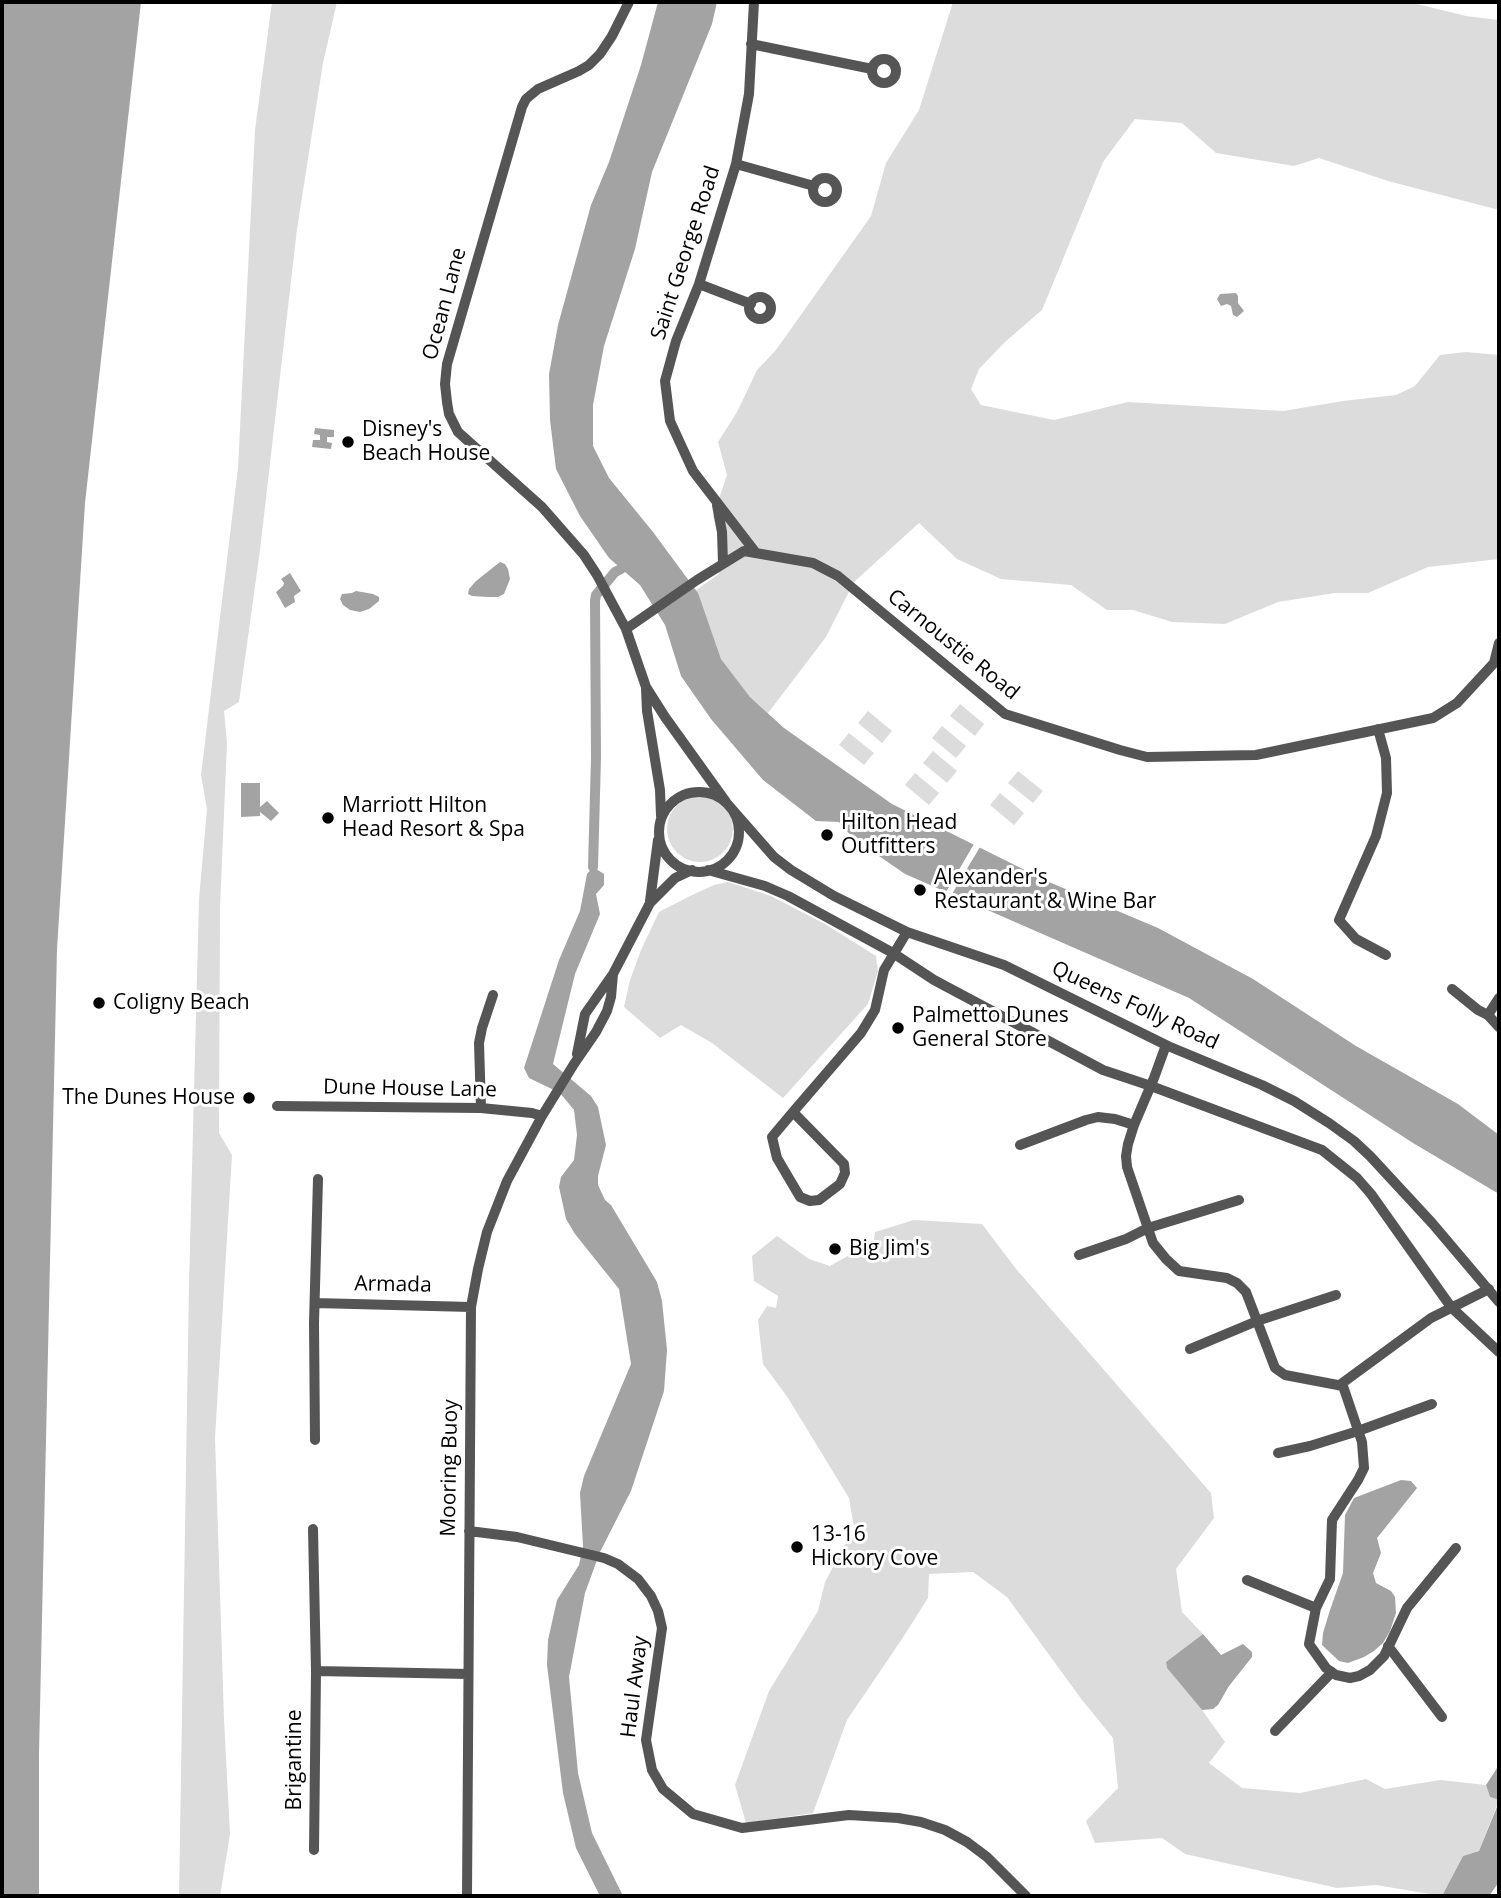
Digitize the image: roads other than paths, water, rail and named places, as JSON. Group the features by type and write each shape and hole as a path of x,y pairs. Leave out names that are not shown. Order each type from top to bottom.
{"street":[{"name":"Ocean Lane","path":"629,2 612,36 589,65 538,89 526,99 522,107 447,364 445,384 449,414 458,432 542,507 575,544 597,575 626,629 646,687 665,718 729,805"},
{"name":"Saint George Road","path":"754,2 750,94 736,164 699,284 676,341 665,381 670,421 693,471 756,553"},
{"path":"751,44 872,69"},
{"path":"736,164 814,186"},
{"path":"699,284 751,304"},
{"name":"Saint George Road","path":"717,502 723,563"},
{"name":"Carnoustie Road","path":"626,629 744,551 813,563 838,576 1005,714 1147,757 1256,755 1433,718 1457,703 1493,663 1499,643"},
{"name":"Ocean Lane","path":"646,687 662,818"},
{"path":"1378,729 1386,758 1387,793 1376,836 1339,920 1356,939 1386,955"},
{"path":"708,870 722,864 733,853 739,830 729,805 710,793 690,793 673,802 666,810 659,832 664,852 679,866 692,870 708,870 776,890 893,953 934,980 1103,1070 1322,1150 1357,1178 1451,1307 1499,1352"},
{"name":"Queens Folly Road","path":"729,805 766,848 792,870 834,896 907,932 1004,965 1166,1045 1294,1101 1354,1141 1370,1156 1499,1302"},
{"name":"Mooring Buoy","path":"650,903 659,832"},
{"name":"Mooring Buoy","path":"573,1063 578,1052 585,1014 612,974 650,903 675,878 692,870"},
{"path":"793,1112 844,1164 845,1172 840,1184 819,1200 810,1201 800,1197 777,1158 772,1137 793,1112 861,1033 875,1010 884,970 907,932"},
{"name":"Mooring Buoy","path":"467,1896 471,1307 492,1219 507,1181 552,1098 607,1011 612,974"},
{"path":"1452,989 1488,1015 1499,1027"},
{"path":"481,1108 479,1043 493,995"},
{"path":"1488,1015 1499,998"},
{"path":"1166,1045 1128,1144 1127,1167 1153,1243 1179,1271 1227,1278 1237,1283 1246,1292 1275,1368 1285,1375 1343,1386 1362,1443 1364,1468 1332,1520 1330,1578 1316,1608 1309,1644 1326,1668 1336,1675 1350,1678 1370,1670 1384,1656 1407,1608 1456,1548"},
{"name":"Dune House Lane","path":"277,1106 481,1108 542,1116"},
{"path":"1020,1145 1098,1117 1134,1125"},
{"path":"315,1440 318,1179"},
{"path":"1079,1255 1126,1239 1148,1228 1239,1200"},
{"path":"1340,1384 1431,1318 1489,1289"},
{"path":"1190,1349 1256,1321 1336,1294"},
{"name":"Armada","path":"315,1303 471,1307"},
{"path":"1278,1453 1358,1431 1432,1404"},
{"name":"Brigantine","path":"313,1529 316,1671 314,1850"},
{"name":"Haul Away","path":"469,1531 517,1536 574,1549 618,1564 638,1579 651,1596 662,1628 646,1740 652,1770 663,1789 693,1814 742,1828 849,1815 921,1822 945,1830 967,1842 987,1857 1026,1896"},
{"path":"1247,1580 1316,1608"},
{"path":"1388,1646 1442,1717"},
{"path":"316,1671 468,1674"},
{"path":"1275,1731 1332,1672"}],"waterway":[{"path":"593,867 596,758 595,601 596,595 615,572 621,569"}],"place":[{"name":"Disney's Beach House","path":"348,442"},
{"name":"Marriott Hilton Head Resort & Spa","path":"328,818"},
{"name":"Hilton Head Outfitters","path":"827,835"},
{"name":"Alexander's Restaurant & Wine Bar","path":"920,890"},
{"name":"Coligny Beach","path":"99,1003"},
{"name":"Palmetto Dunes General Store","path":"898,1028"},
{"name":"The Dunes House","path":"249,1098"},
{"name":"Big Jim's","path":"835,1249"},
{"name":"13-16 Hickory Cove","path":"797,1547"}]}
